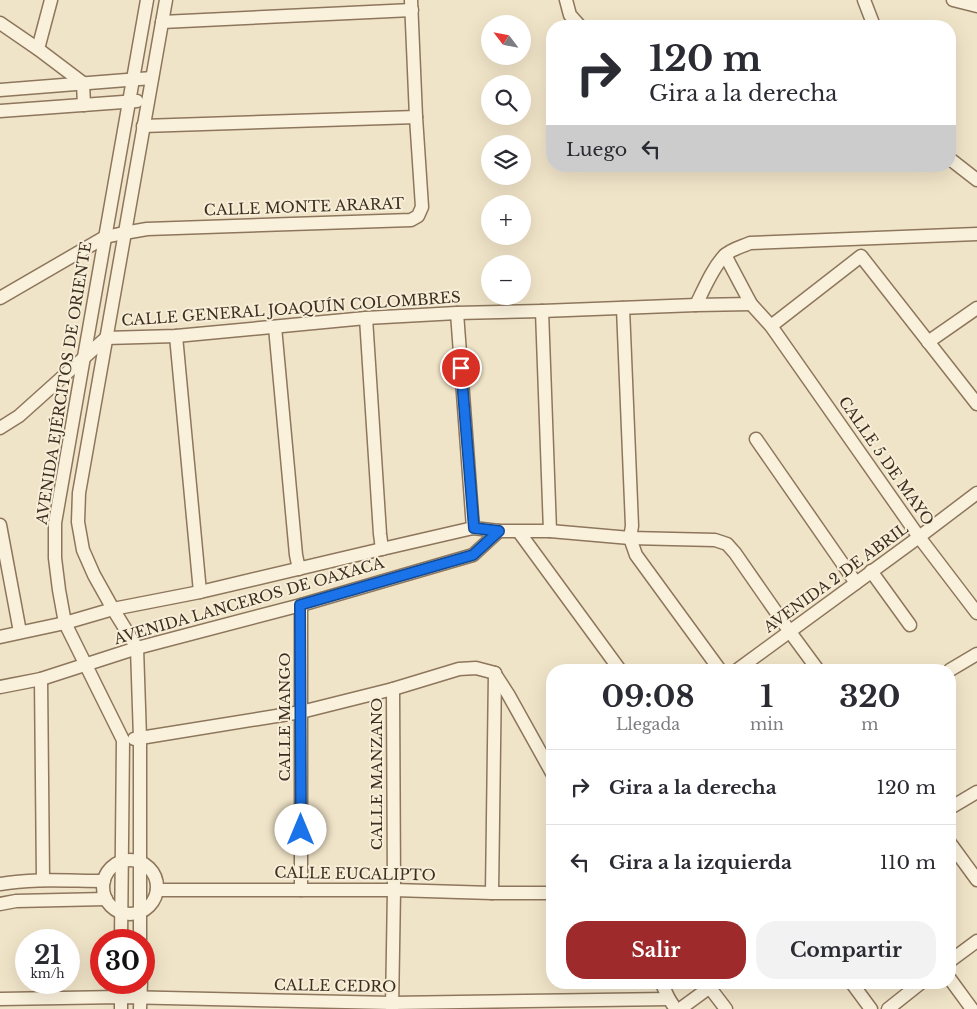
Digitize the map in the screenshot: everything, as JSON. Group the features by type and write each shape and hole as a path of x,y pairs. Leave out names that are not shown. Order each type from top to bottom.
{"street":[{"path":"38,49 51,0"},
{"name":"AVENIDA EJÉRCITOS DE ORIENTE","path":"121,929 123,740 65,623 55,558 56,523 147,0"},
{"path":"140,929 140,738 137,648 94,575 83,550 78,522 79,492 166,0"},
{"path":"566,0 570,15 575,20"},
{"path":"864,0 872,20"},
{"path":"953,0 977,6"},
{"path":"162,22 411,5"},
{"name":"CALLE MONTE ARARAT","path":"0,294 105,238 124,233 147,230 411,220 418,216 422,207 411,5"},
{"path":"0,23 83,83"},
{"path":"0,90 152,78"},
{"path":"83,83 84,105"},
{"path":"0,112 148,100"},
{"path":"143,126 416,117"},
{"path":"956,164 977,180"},
{"path":"750,304 696,305 711,276 725,255 750,244 977,234"},
{"name":"CALLE 5 DE MAYO","path":"725,255 750,304 771,326 919,537 977,613"},
{"path":"771,326 860,256 977,404"},
{"name":"CALLE GENERAL JOAQUÍN COLOMBRES","path":"0,428 19,416 106,338 176,336 366,318 696,305"},
{"path":"623,308 632,526 630,538 636,555 716,664"},
{"path":"928,342 977,308"},
{"path":"542,311 550,531"},
{"path":"457,313 474,528"},
{"path":"366,318 382,548"},
{"path":"275,327 296,555 299,569"},
{"path":"176,336 200,592"},
{"path":"756,439 856,583"},
{"name":"AVENIDA 2 DE ABRIL","path":"745,664 977,493"},
{"path":"0,525 20,632"},
{"name":"AVENIDA LANCEROS DE OAXACA","path":"0,636 65,623 113,609 200,592 474,528 518,532 550,531 630,538 715,540 727,544 736,553 790,632"},
{"name":"AVENIDA LANCEROS DE OAXACA","path":"0,687 41,679 137,648 300,605 473,555 499,531"},
{"path":"518,532 616,664"},
{"path":"871,571 910,624"},
{"name":"CALLE MANGO","path":"300,605 301,890"},
{"path":"790,632 814,664"},
{"path":"956,666 977,654"},
{"path":"123,740 301,712 393,689 459,669 476,668 495,673 546,762"},
{"path":"492,893 495,673"},
{"path":"41,679 42,880"},
{"name":"CALLE MANZANO","path":"392,1006 394,890 393,689"},
{"path":"956,804 977,792"},
{"path":"956,851 977,880"},
{"path":"128,860 140,862 146,865 155,876 157,883 156,896 150,906 140,912 131,914 121,913 112,908 106,899 103,890 106,875 110,869 121,862 128,860"},
{"path":"0,884 42,880 104,881"},
{"path":"13,882 16,900"},
{"name":"CALLE EUCALIPTO","path":"157,890 394,890 546,893"},
{"path":"0,904 16,900 106,899"},
{"path":"956,957 977,941"},
{"path":"956,987 972,1009"},
{"path":"664,989 672,1004"},
{"path":"680,1009 708,989"},
{"path":"715,989 726,1009"},
{"path":"856,989 871,1009"},
{"path":"888,1009 913,989"},
{"name":"CALLE CEDRO","path":"0,999 140,1004 392,1006 672,1004"}],"route":[{"path":"301,830 300,605 473,555 499,531 474,528 461,368"}]}
